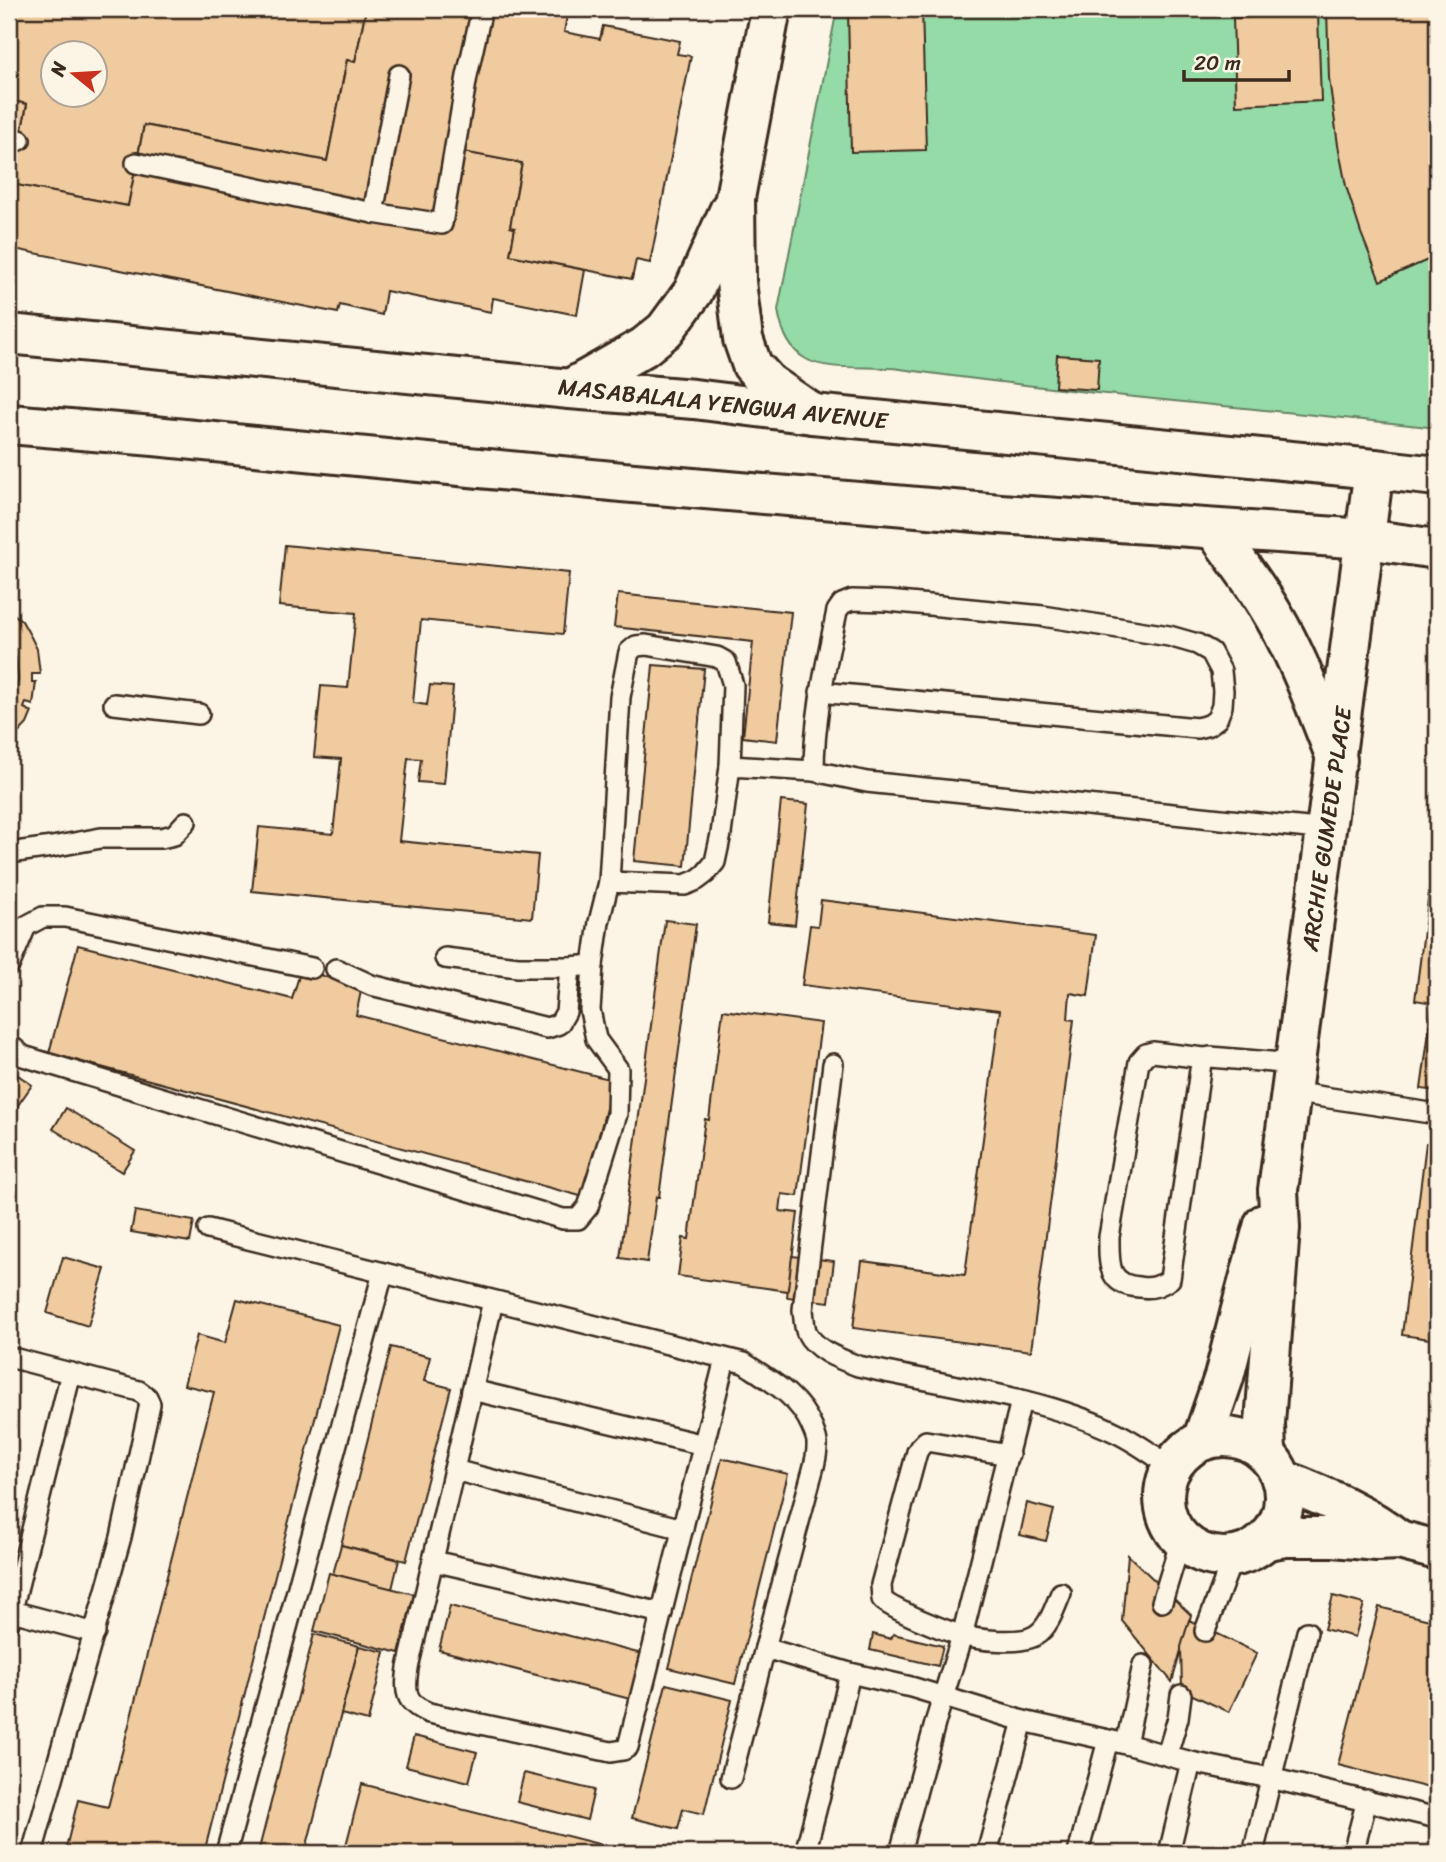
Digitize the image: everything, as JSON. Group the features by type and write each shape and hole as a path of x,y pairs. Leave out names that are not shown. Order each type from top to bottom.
{"main road":[{"path":"771,9 735,198 736,282 743,339 752,365 768,383 813,414"},
{"path":"570,389 644,348 665,330 692,292 735,198"},
{"name":"MASABALALA YENGWA AVENUE","path":"9,334 694,399 813,414 1437,476"},
{"path":"14,429 167,438 636,484 1366,540 1437,549"},
{"name":"ARCHIE GUMEDE PLACE","path":"1274,1466 1265,1423 1280,1228 1278,1190 1374,468"},
{"path":"1214,529 1264,599 1281,628 1337,760"},
{"name":"ARCHIE GUMEDE PLACE","path":"1202,1441 1224,1377 1260,1235 1278,1190"},
{"path":"1274,1466 1284,1494 1282,1511 1277,1526 1267,1540 1252,1551 1233,1557 1214,1557 1196,1551 1181,1540 1171,1527 1163,1497 1172,1468 1190,1447 1219,1437 1236,1438 1252,1444 1274,1466 1329,1499 1379,1524 1399,1540"},
{"path":"1267,1540 1286,1537 1399,1540 1437,1550"}],"lane":[{"path":"136,163 373,213 442,224 467,76 482,9"},
{"path":"373,213 400,75"},
{"path":"814,771 820,692 837,611 842,604 852,600 1043,616 1169,636 1197,643 1212,652 1221,671 1223,691 1222,706 1217,719 1209,725 1197,728 820,692"},
{"path":"9,1044 23,1056 563,1219 578,1219 588,1208 617,1114 618,1069 596,1039 590,1010 599,922 609,883 620,697 627,658 636,646 646,645 717,657 726,662 733,685 730,766 715,862 705,874 685,885 609,883"},
{"path":"114,704 199,714"},
{"path":"730,766 814,771 867,782 1327,830"},
{"path":"9,853 101,838 161,838 174,835 186,822"},
{"path":"9,966 26,926 43,917 65,917 312,968"},
{"path":"445,958 518,967 593,965"},
{"path":"337,970 371,985 547,1028 559,1024 566,1012 570,967"},
{"path":"1204,1058 1201,1063 1170,1279 1161,1286 1129,1287 1117,1281 1112,1272 1110,1237 1139,1062 1146,1054 1153,1052 1204,1058 1210,1056 1437,1114"},
{"path":"833,1064 803,1310 807,1332 819,1347 858,1366 1021,1401 1081,1418 1142,1446 1172,1468"},
{"path":"208,1229 744,1363 789,1394 803,1409 811,1424 817,1441 816,1459 731,1779"},
{"path":"226,1853 383,1273"},
{"path":"493,1301 408,1668 405,1690 416,1708 429,1713 611,1752 628,1747 725,1359"},
{"path":"9,1357 139,1391 147,1397 150,1404 121,1538 32,1853"},
{"path":"71,1373 10,1616 95,1633"},
{"path":"472,1390 704,1445"},
{"path":"900,1853 962,1636 1021,1401"},
{"path":"1009,1455 926,1441 922,1444 917,1452 881,1585 881,1595 885,1603 962,1636 1025,1641 1046,1625 1061,1593"},
{"path":"454,1470 683,1529"},
{"path":"1162,1602 1181,1540"},
{"path":"1205,1632 1233,1557"},
{"path":"433,1561 662,1613"},
{"path":"1253,1853 1307,1632"},
{"path":"765,1648 850,1674 911,1687 1023,1721 1437,1818"},
{"path":"1078,1853 1143,1665"},
{"path":"805,1853 850,1674"},
{"path":"1167,1755 1178,1718 1181,1695"},
{"path":"987,1853 1023,1721"},
{"path":"1169,1853 1191,1762"},
{"path":"1353,1853 1367,1800"}],"green space":[{"path":"837,9 1437,9 1437,428 900,369 838,367 815,363 800,355 786,338 778,310"}],"building":[{"path":"9,9 366,9 355,62 347,60 327,161 144,125 128,206 11,184 27,104 9,100"},
{"path":"366,9 439,9 483,21 458,151 522,163 510,227 515,228 510,255 585,270 577,315 493,298 491,312 386,291 382,315 340,305 338,313 9,248 9,100 27,104 11,184 128,206 144,125 327,161 347,60 355,62"},
{"path":"486,9 568,11 564,32 600,39 603,26 680,41 677,54 691,56 650,263 636,260 632,279 510,255 515,228 510,227 522,163 458,151"},
{"path":"848,9 922,9 926,150 851,152"},
{"path":"1327,9 1437,9 1437,256 1380,281 1346,186 1338,145 1329,78"},
{"path":"1318,14 1321,101 1236,105 1233,18"},
{"path":"1057,355 1099,358 1097,390 1055,387"},
{"path":"285,545 569,573 563,634 421,620 413,703 427,705 430,685 453,687 444,784 418,782 421,759 408,758 399,841 538,855 532,918 252,891 259,827 333,834 341,759 314,757 321,686 348,688 356,613 279,606"},
{"path":"618,594 791,612 777,741 743,737 753,642 614,627"},
{"path":"9,610 22,621 37,649 40,674 32,674 32,682 36,682 33,705 26,703 24,708 32,712 27,724 9,743 9,708 18,680 16,659 9,641"},
{"path":"9,641 16,659 18,680 9,708"},
{"path":"653,665 704,669 685,866 634,861"},
{"path":"781,801 808,804 795,925 768,922"},
{"path":"1437,831 1437,1091 1421,1089 1433,1003 1415,1000"},
{"path":"821,900 1096,935 1088,996 1070,993 1068,1019 1074,1020 1031,1351 853,1328 862,1261 965,1275 1000,1010 802,985 810,925 818,926"},
{"path":"665,920 696,924 659,1197 656,1197 647,1262 620,1258"},
{"path":"78,945 292,999 299,976 314,972 361,991 356,1015 613,1080 584,1197 49,1053"},
{"path":"723,1010 821,1023 798,1196 782,1194 780,1211 798,1213 788,1291 678,1276 683,1238 689,1239 705,1119 709,1120"},
{"path":"11,1070 32,1085 9,1118 9,1073"},
{"path":"66,1108 135,1151 122,1172 53,1129"},
{"path":"1426,1143 1437,1144 1437,1340 1402,1335"},
{"path":"135,1211 194,1221 190,1242 131,1232"},
{"path":"792,1256 834,1261 829,1302 787,1297"},
{"path":"63,1257 105,1269 88,1326 47,1313"},
{"path":"237,1299 339,1325 204,1853 65,1852 78,1800 108,1807 214,1392 184,1385 197,1335 225,1343"},
{"path":"391,1347 430,1357 424,1381 451,1388 406,1561 341,1545"},
{"path":"722,1458 788,1474 735,1684 669,1668"},
{"path":"1027,1503 1054,1510 1046,1541 1020,1535"},
{"path":"341,1545 399,1560 392,1589 333,1574"},
{"path":"1128,1555 1191,1615 1172,1682 1122,1621"},
{"path":"329,1573 414,1594 399,1653 314,1631"},
{"path":"1333,1596 1364,1604 1355,1637 1324,1629"},
{"path":"450,1606 646,1655 634,1700 439,1650"},
{"path":"1379,1607 1437,1622 1437,1790 1338,1765"},
{"path":"1189,1620 1257,1653 1229,1712 1182,1690 1181,1647"},
{"path":"314,1634 359,1646 305,1853 258,1853"},
{"path":"873,1634 891,1639 893,1634 943,1646 938,1666 870,1650"},
{"path":"359,1646 385,1652 368,1721 341,1714"},
{"path":"666,1684 732,1700 704,1814 683,1809 678,1829 632,1818"},
{"path":"414,1736 477,1752 469,1782 406,1766"},
{"path":"524,1773 594,1790 587,1820 517,1802"},
{"path":"362,1784 634,1853 344,1853"}]}
